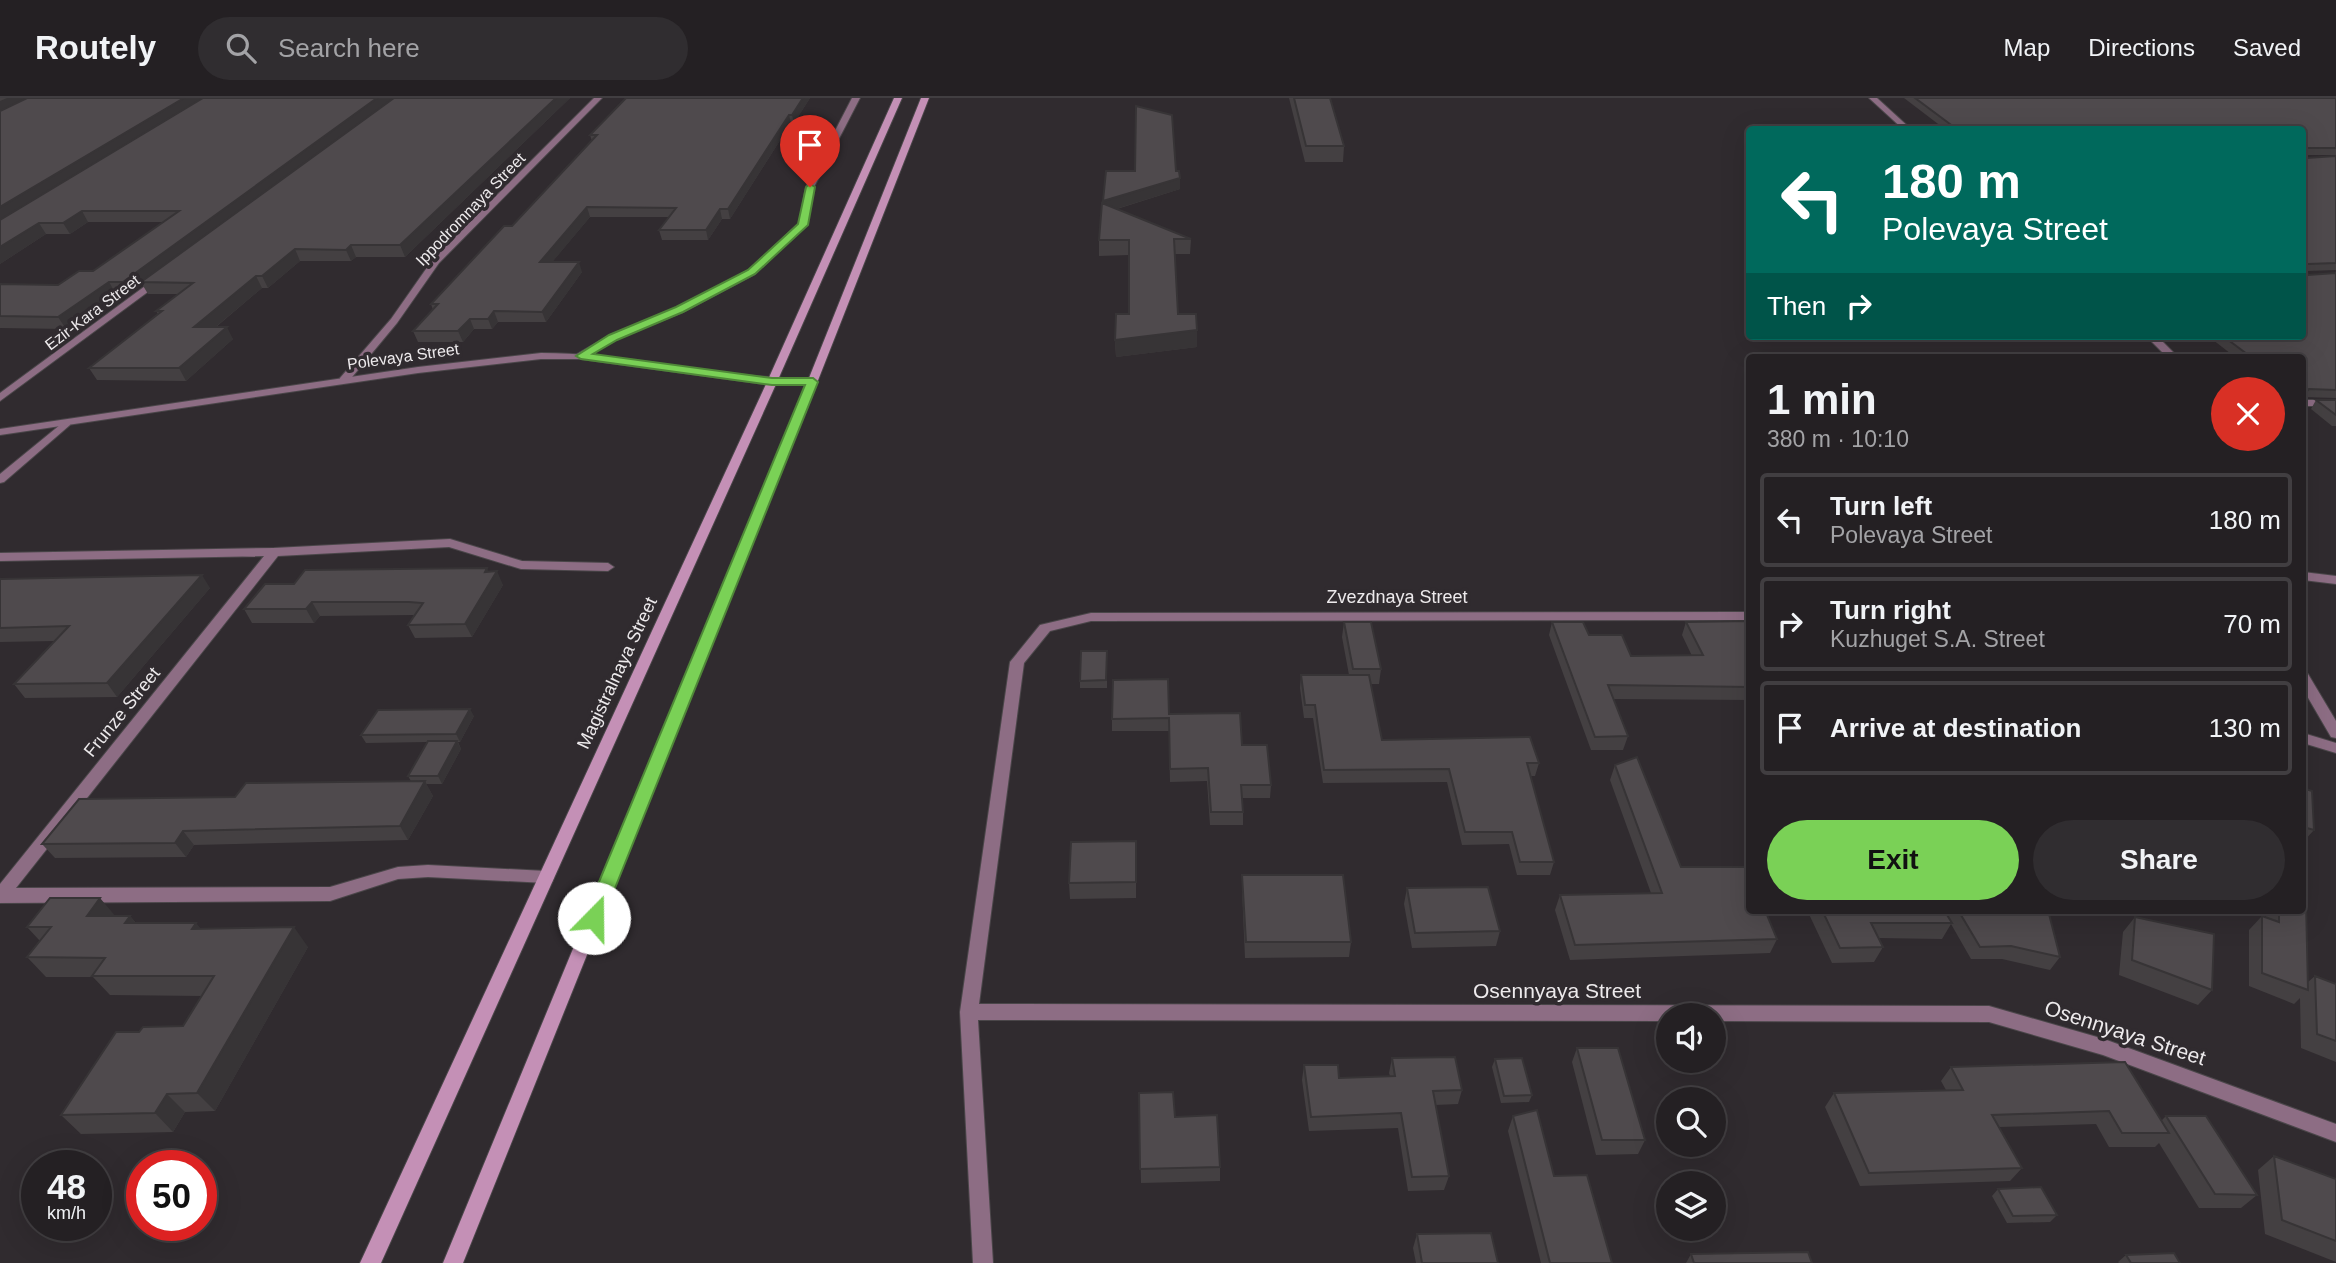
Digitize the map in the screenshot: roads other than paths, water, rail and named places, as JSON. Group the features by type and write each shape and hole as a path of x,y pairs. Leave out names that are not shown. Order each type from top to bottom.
{"main road":[{"name":"Magistralnaya Street","path":"370,1263 772,382 898,98"},
{"path":"453,1263 813,382 925,98"}],"street":[{"name":"Ippodromnaya Street","path":"344,380 394,321 436,261 598,98"},
{"path":"581,356 613,337 680,310 752,272 803,225 810,187 856,98"},
{"path":"1873,98 1904,126"},
{"name":"Ezir-Kara Street","path":"0,398 168,273"},
{"path":"2155,340 2170,354"},
{"name":"Polevaya Street","path":"0,432 505,358 581,356 772,382 813,382"},
{"path":"2306,403 2336,403"},
{"path":"0,480 66,423"},
{"path":"0,557 274,552 450,542 521,565 608,567"},
{"name":"Frunze Street","path":"0,896 274,552"},
{"path":"2306,576 2336,580"},
{"name":"Zvezdnaya Street","path":"969,1012 1017,662 1045,628 1091,617 1746,615"},
{"path":"2306,682 2336,733"},
{"path":"2306,739 2336,748"},
{"path":"0,896 330,894 398,873 429,871 546,877"},
{"path":"969,1012 983,1263"},
{"name":"Osennyaya Street","path":"969,1012 1989,1014 2104,1047 2336,1133"}]}
